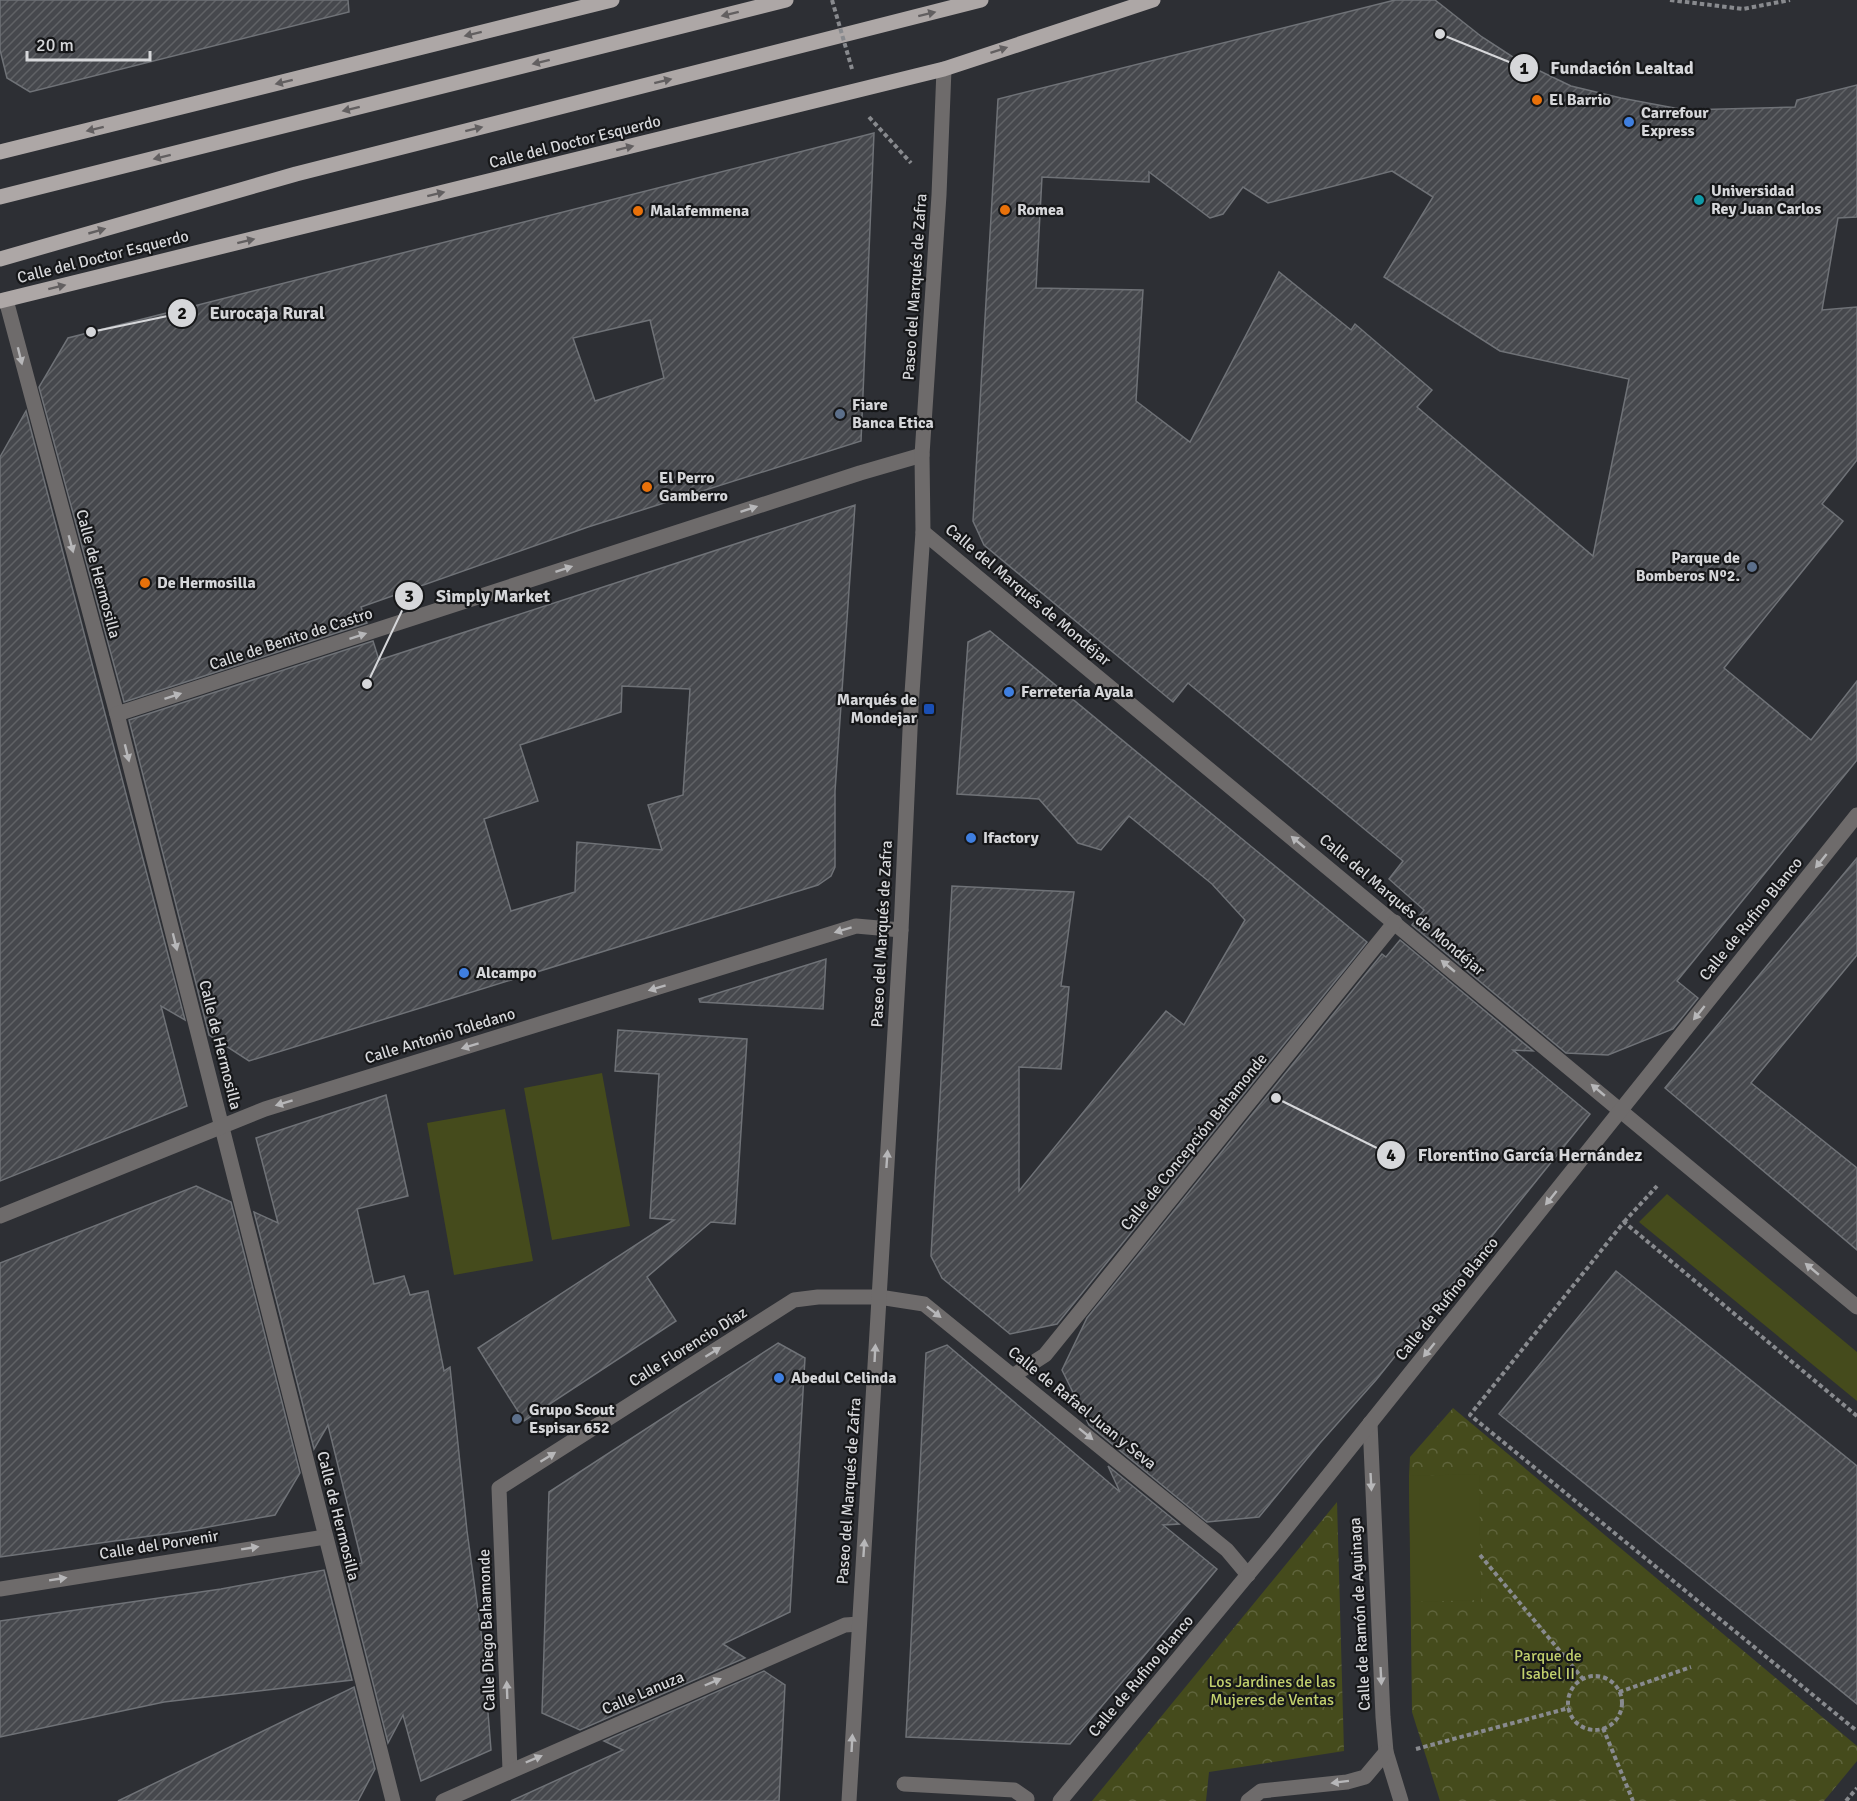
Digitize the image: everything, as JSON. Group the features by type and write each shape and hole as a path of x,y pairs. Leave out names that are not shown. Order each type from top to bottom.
{"main road":[{"path":"0,152 612,0"},
{"path":"0,197 786,0"},
{"name":"Calle del Doctor Esquerdo","path":"0,259 296,174 981,0"},
{"name":"Calle del Doctor Esquerdo","path":"3,300 944,69 1153,0"}],"street":[{"name":"Paseo del Marqués de Zafra","path":"849,1801 901,930 910,708 923,532 922,455 939,195 944,69"},
{"name":"Calle de Hermosilla","path":"3,300 117,714 393,1801"},
{"name":"Calle de Benito de Castro","path":"117,714 860,473 922,455"},
{"name":"Calle del Marqués de Mondéjar","path":"923,532 1857,1307"},
{"name":"Calle de Rufino Blanco","path":"1060,1801 1248,1575 1857,815"},
{"name":"Calle de Concepción Bahamonde","path":"1014,1375 1045,1355 1395,922"},
{"name":"Calle Antonio Toledano","path":"0,1216 222,1125 856,926 901,930"},
{"name":"Calle Florencio Díaz","path":"499,1488 794,1300 818,1297 879,1297"},
{"name":"Calle de Rafael Juan y Seva","path":"879,1297 924,1305 1014,1375 1227,1550 1248,1575"},
{"name":"Calle de Ramón de Aguinaga","path":"1370,1423 1386,1752 1401,1801"},
{"name":"Calle Diego Bahamonde","path":"499,1488 510,1770"},
{"name":"Calle del Porvenir","path":"0,1589 325,1537"},
{"name":"Calle Lanuza","path":"443,1801 845,1624 859,1624"},
{"path":"1248,1801 1260,1791 1347,1782 1365,1777 1386,1752"},
{"path":"904,1784 1014,1790 1026,1798"}],"path":[{"path":"832,0 865,112 939,195"},
{"path":"1670,0 1743,9 1790,0"},
{"path":"1657,1186 1624,1222 1470,1415 1857,1731"},
{"path":"1624,1222 1857,1416"},
{"path":"1480,1555 1583,1679"},
{"path":"1619,1692 1691,1667"},
{"path":"1591,1676 1607,1679 1619,1692 1621,1710 1617,1718 1603,1728 1585,1728 1572,1717 1569,1708 1571,1691 1583,1679 1591,1676"},
{"path":"1419,1759 1416,1749 1569,1708"},
{"path":"1603,1728 1633,1801"},
{"path":"1846,1801 1857,1788"}],"green space":[{"path":"602,1073 630,1226 552,1240 524,1088"},
{"path":"505,1109 533,1261 454,1275 427,1123"},
{"path":"1667,1194 1857,1352 1857,1401 1639,1222"},
{"name":"Parque de Isabel II","path":"1453,1408 1857,1746 1857,1761 1824,1801 1440,1801 1412,1712 1409,1476 1410,1457"},
{"path":"1479,1474 1481,1600 1411,1602 1409,1476"},
{"name":"Los Jardines de las Mujeres de Ventas","path":"1337,1502 1344,1751 1209,1772 1206,1801 1092,1801"}],"building":[{"path":"0,0 348,0 349,12 30,92 7,78 0,50"},
{"path":"1395,0 1435,0 1482,37 1519,61 1571,86 1685,110 1795,107 1797,100 1857,85 1857,217 1838,218 1822,310 1857,307 1857,460 1822,504 1843,521 1724,668 1811,740 1857,681 1857,760 1677,981 1698,998 1673,1029 1608,1055 1566,1053 1412,925 1424,910 1389,879 1403,861 1188,683 1173,702 984,545 973,521 998,99","holes":["1392,171 1433,197 1384,277 1500,351 1629,379 1593,556 1417,407 1432,390 1355,324 1351,330 1279,272 1190,442 1136,401 1143,290 1036,288 1042,177 1149,182 1149,172 1210,218 1223,214 1243,187 1268,203"]},
{"path":"874,133 861,441 588,527 361,607 367,623 124,702 39,387 68,338","holes":["650,320 664,378 595,401 573,338"]},
{"path":"26,411 185,1020 161,1006 187,1106 0,1181 0,457"},
{"path":"855,505 835,791 835,867 831,876 818,885 249,1061 209,1035 129,720 373,641 379,660","holes":["622,686 690,689 683,795 648,805 662,850 577,842 575,892 511,911 484,819 538,801 520,745 621,712"]},
{"path":"990,631 1367,942 1057,1324 1010,1334 942,1278 931,1256 952,886 1074,892 1061,986 1069,987 1061,1069 1019,1067 1019,1191 1166,1011 1184,1025 1245,920 1212,884 1129,816 1101,850 1078,843 1039,799 957,794 968,642"},
{"path":"1857,858 1857,955 1751,1083 1857,1168 1857,1250 1665,1088"},
{"path":"1400,940 1533,1051 1513,1050 1590,1114 1376,1380 1259,1517 1207,1522 1089,1425 1062,1370 1087,1318 1382,954 1386,957"},
{"path":"826,959 823,1009 700,1002 699,999"},
{"path":"618,1030 747,1039 735,1224 711,1222 647,1277 676,1321 524,1421 478,1348 674,1220 650,1218 659,1074 615,1071"},
{"path":"386,1095 408,1196 357,1209 374,1284 404,1276 410,1295 428,1291 444,1371 450,1367 467,1531 489,1690 486,1688 491,1750 421,1781 403,1715 388,1743 344,1567 362,1563 328,1425 314,1449 254,1212 278,1223 256,1138"},
{"path":"196,1186 231,1202 300,1473 275,1515 186,1531 0,1557 0,1263"},
{"path":"1616,1271 1857,1466 1857,1704 1499,1414"},
{"path":"778,1343 805,1358 790,1612 723,1644 745,1658 580,1730 542,1713 549,1492"},
{"path":"947,1345 1120,1492 1108,1466 1179,1524 1163,1525 1217,1569 1070,1744 906,1737 926,1353"},
{"path":"324,1570 352,1680 164,1702 0,1737 0,1621 221,1589"},
{"path":"764,1671 785,1685 779,1801 511,1801 623,1750 604,1741"},
{"path":"354,1687 375,1769 358,1801 118,1801"}],"place":[{"name":"Fundación Lealtad","path":"1440,34"},
{"name":"El Barrio","path":"1537,100"},
{"name":"Carrefour Express","path":"1629,122"},
{"name":"Universidad Rey Juan Carlos","path":"1699,200"},
{"name":"Romea","path":"1005,210"},
{"name":"Malafemmena","path":"638,211"},
{"name":"Eurocaja Rural","path":"91,332"},
{"name":"Fiare Banca Etica","path":"840,414"},
{"name":"El Perro Gamberro","path":"647,487"},
{"name":"Parque de Bomberos Nº2.","path":"1752,567"},
{"name":"De Hermosilla","path":"145,583"},
{"name":"Simply Market","path":"367,684"},
{"name":"Ferretería Ayala","path":"1009,692"},
{"name":"Marqués de Mondejar","path":"929,709"},
{"name":"Ifactory","path":"971,838"},
{"name":"Alcampo","path":"464,973"},
{"name":"Florentino García Hernández","path":"1276,1098"},
{"name":"Abedul Celinda","path":"779,1378"},
{"name":"Grupo Scout Espisar 652","path":"517,1419"}]}
